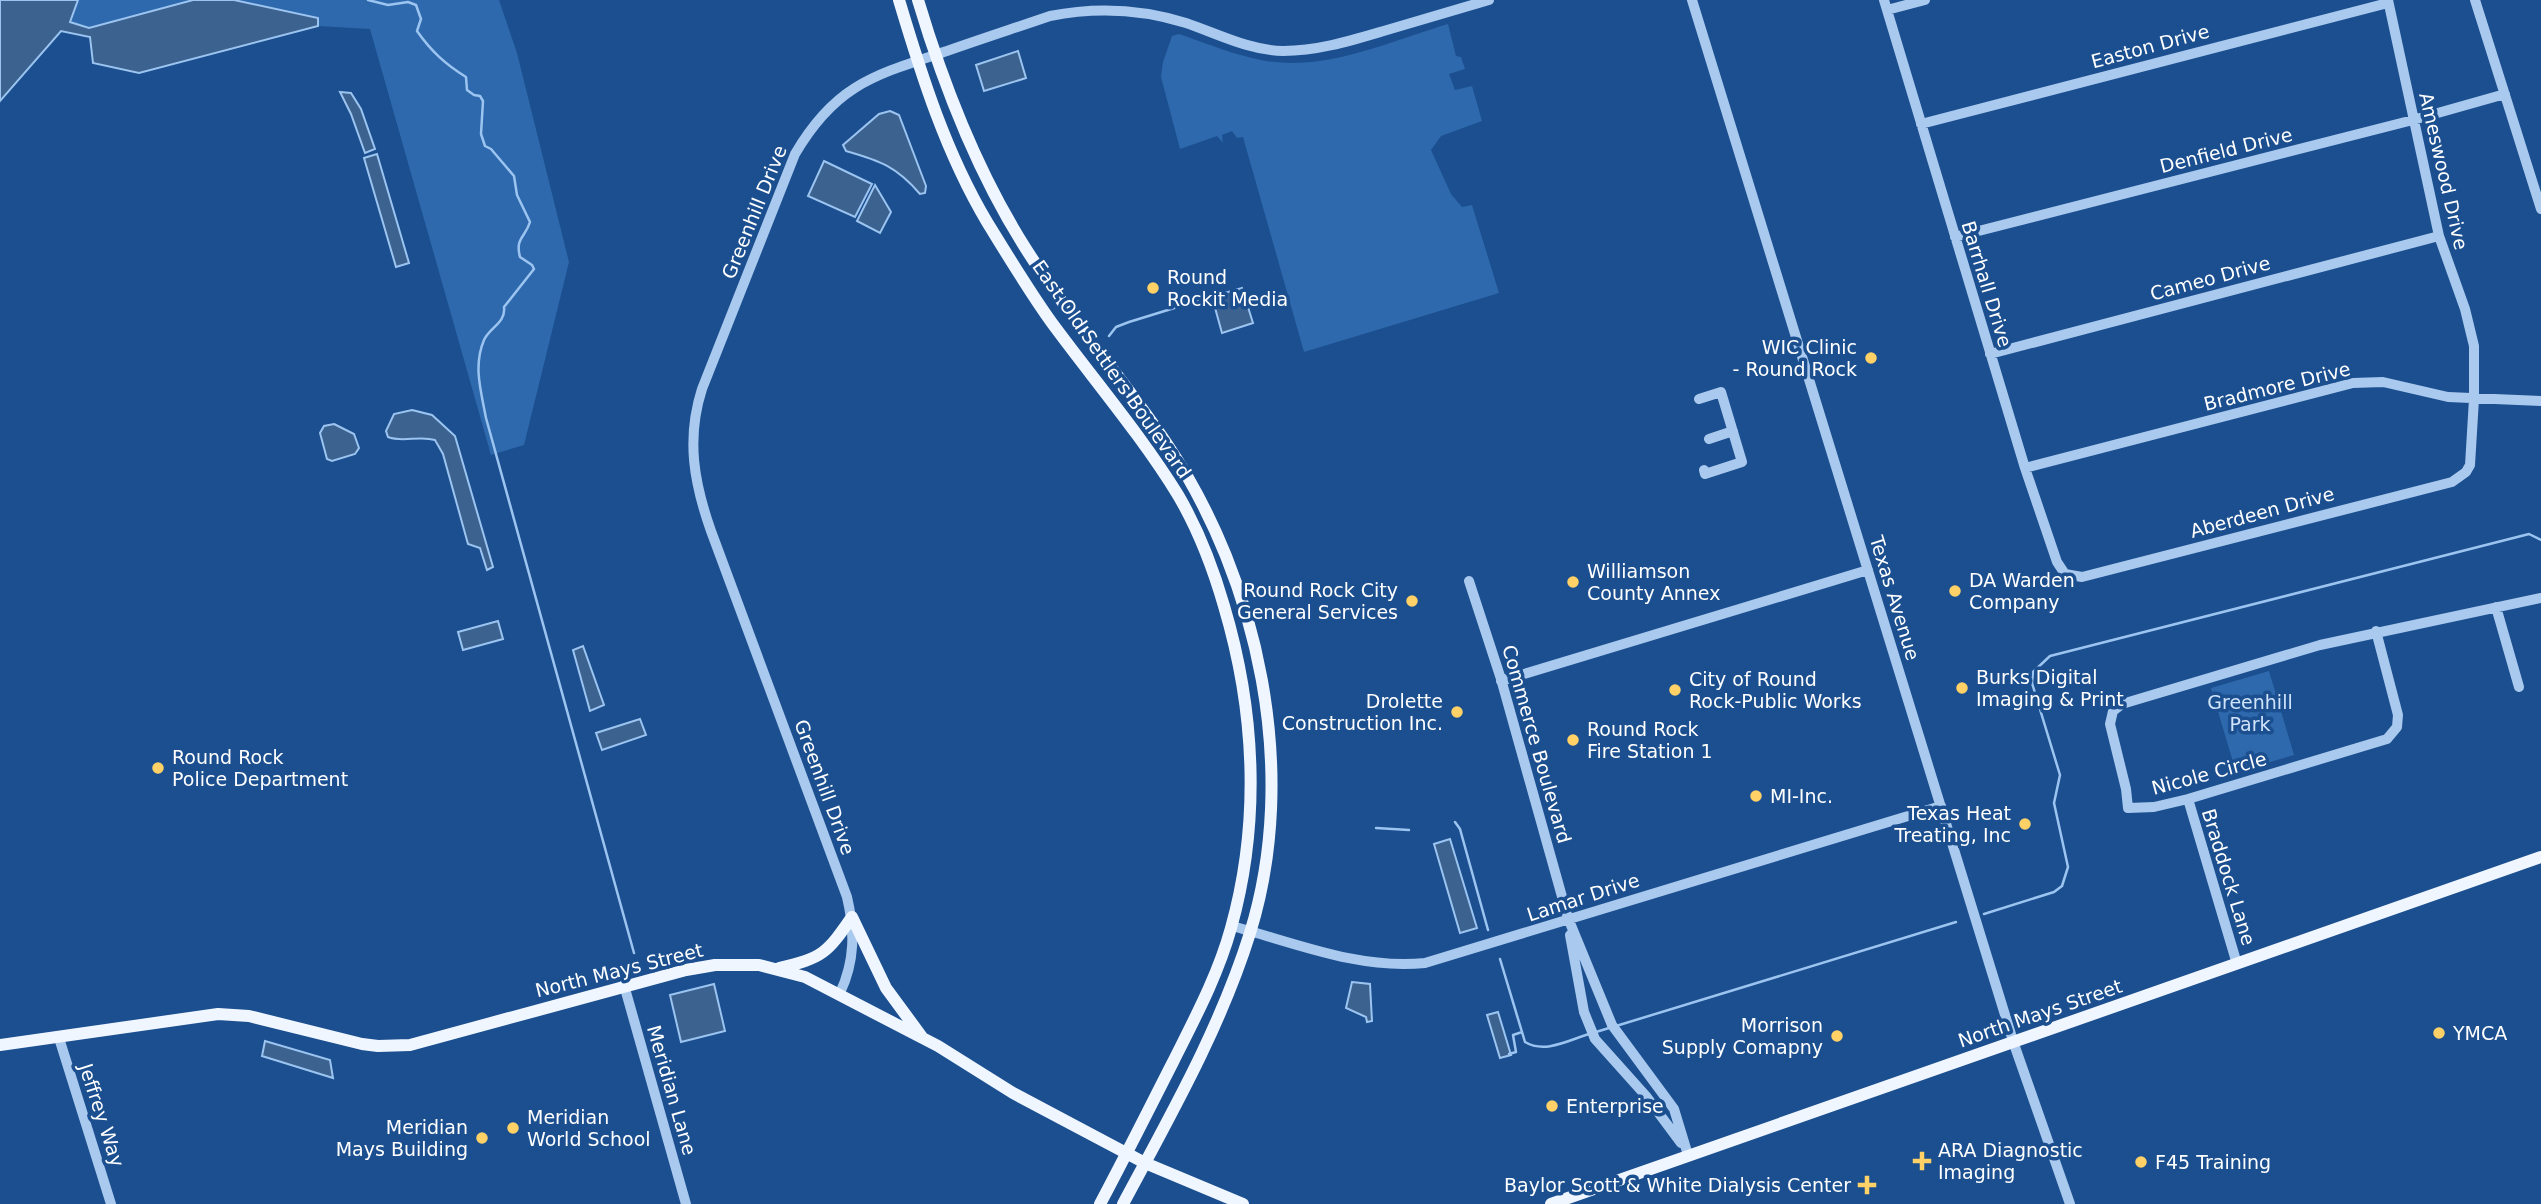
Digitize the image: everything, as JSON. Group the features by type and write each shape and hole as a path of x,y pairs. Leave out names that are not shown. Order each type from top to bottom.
{"main road":[{"name":"East Old Settlers Boulevard","path":"899,0 937,117 960,172 986,220 1049,319 1153,456 1180,498 1217,583 1242,673 1251,755 1248,843 1232,926 1220,965 1204,1001 1100,1204"},
{"name":"East Old Settlers Boulevard","path":"918,0 954,110 1011,225 1064,305 1168,446 1212,522 1244,601 1264,687 1271,803 1264,868 1251,931 1224,1006 1123,1204"},
{"name":"North Mays Street","path":"1551,1204 2014,1044 2541,857"},
{"path":"776,969 805,962 831,948 852,917"},
{"path":"852,917 886,988 925,1040"},
{"name":"North Mays Street","path":"0,1045 204,1014 234,1014 362,1044 394,1046 426,1041 624,985 715,965 759,965 805,976 840,993 1013,1093 1145,1163 1243,1204"}],"street":[{"name":"Greenhill Drive","path":"840,993 848,976 852,956 852,917 847,897 700,500 694,475 692,440 702,389 795,154 804,139 825,112 851,90 880,73 1049,16 1097,10 1130,11 1161,16 1250,46 1282,51 1315,48 1489,0"},
{"name":"Texas Avenue","path":"1692,0 2014,1044 2070,1204"},
{"path":"1885,5 1925,0"},
{"path":"2475,0 2541,209"},
{"name":"Ameswood Drive","path":"2388,1 2439,236 2470,326 2476,359 2472,458 2466,472"},
{"name":"Easton Drive","path":"1922,124 2388,1"},
{"name":"Barrhall Drive","path":"1885,5 2025,468 2057,562 2065,574"},
{"name":"Denfield Drive","path":"1955,237 2505,94"},
{"name":"Cameo Drive","path":"1990,354 2439,236"},
{"name":"Bradmore Drive","path":"2025,468 2353,383 2383,382 2448,397 2541,401"},
{"path":"1699,399 1721,392 1742,462 1705,474 1704,470"},
{"path":"1709,439 1733,431"},
{"name":"Aberdeen Drive","path":"2065,574 2082,577 2452,482 2466,472"},
{"path":"1501,681 1868,570"},
{"name":"Commerce Boulevard","path":"1469,580 1501,681 1568,918 1612,1025 1674,1109 1688,1155"},
{"name":"Nicole Circle","path":"2376,631 2398,715 2393,734 2381,741 2188,799 2154,807 2128,808 2110,724 2113,712 2118,706 2320,645 2376,631 2541,597"},
{"path":"2496,607 2519,687"},
{"name":"Braddock Lane","path":"2188,799 2237,964"},
{"name":"Lamar Drive","path":"1232,926 1364,962 1408,965 1426,963 1941,806"},
{"name":"Commerce Boulevard","path":"1568,918 1580,996 1595,1039 1658,1110 1688,1155"},
{"path":"606,990 618,995 629,1007 642,982"},
{"name":"Meridian Lane","path":"624,985 686,1204"},
{"name":"Jeffrey Way","path":"59,1038 111,1204"}],"green space":[{"path":"78,0 193,0 89,28 70,22"},
{"path":"234,0 499,0 517,53 569,262 524,445 491,455 370,29 318,26 318,18"},
{"path":"1448,24 1456,56 1461,57 1465,69 1449,74 1455,90 1472,86 1482,121 1441,136 1431,150 1451,194 1462,207 1472,205 1499,293 1304,352 1243,137 1237,138 1232,131 1222,135 1223,143 1217,136 1180,149 1161,77 1172,36 1179,34 1255,59 1289,63 1312,62 1358,53"},
{"name":"Greenhill Park","path":"2269,671 2294,755 2236,772 2211,688"}],"shaded area":[{"path":"0,0 78,0 70,22 89,28 193,0 234,0 318,18 318,26 139,73 93,63 90,37 61,31 0,101"},
{"path":"1018,51 1026,78 984,91 976,65"},
{"path":"340,92 351,93 361,109 375,149 365,153"},
{"path":"890,111 899,115 926,186 925,193 920,194 904,177 888,166 846,151 843,145 879,114"},
{"path":"377,154 409,263 396,267 364,158"},
{"path":"824,161 872,184 855,217 808,196"},
{"path":"875,185 891,212 880,233 857,221"},
{"path":"1242,288 1253,323 1222,333 1214,296"},
{"path":"412,410 432,415 455,436 493,567 487,570 480,548 468,544 443,454 435,440 388,437 386,431 394,414"},
{"path":"334,424 354,434 359,448 355,454 332,461 327,459 320,433 324,426"},
{"path":"498,621 503,639 463,650 458,632"},
{"path":"583,646 604,705 590,711 573,650"},
{"path":"640,719 646,735 602,750 596,733"},
{"path":"1450,839 1477,928 1460,933 1434,844"},
{"path":"1352,982 1370,984 1372,1021 1367,1022 1366,1017 1346,1008"},
{"path":"714,984 725,1031 681,1042 670,995"},
{"path":"1498,1012 1511,1055 1500,1058 1487,1015"},
{"path":"265,1041 330,1060 333,1078 262,1056"}],"waterway":[{"path":"368,0 388,5 408,2 416,5 421,19 417,31 439,57 466,77 467,90 480,96 483,101 481,134 485,146 491,149 514,176 517,195 530,222 520,242 519,251 520,257 534,269 504,307 503,317 484,340 478,369 480,388 486,418 634,953"},
{"path":"1109,336 1116,327 1129,322 1210,297 1214,300"},
{"path":"1984,914 2054,892 2062,886 2068,867 2054,803 2060,775 2032,683 2033,672 2050,656 2529,534 2541,540"},
{"path":"1455,822 1460,829 1488,930"},
{"path":"1376,828 1409,830"},
{"path":"1616,1026 1956,922"},
{"path":"1500,959 1525,1042 1541,1047 1589,1034"},
{"path":"1596,1032 1609,1028"},
{"path":"1509,1054 1516,1052 1513,1035 1522,1032"}],"place":[{"name":"Round Rockit Media","path":"1153,288"},
{"name":"WIC Clinic - Round Rock","path":"1871,358"},
{"name":"Williamson County Annex","path":"1573,582"},
{"name":"DA Warden Company","path":"1955,591"},
{"name":"Round Rock City General Services","path":"1412,601"},
{"name":"Burks Digital Imaging & Print","path":"1962,688"},
{"name":"City of Round Rock-Public Works","path":"1675,690"},
{"name":"Drolette Construction Inc.","path":"1457,712"},
{"name":"Round Rock Fire Station 1","path":"1573,740"},
{"name":"Round Rock Police Department","path":"158,768"},
{"name":"MI-Inc.","path":"1756,796"},
{"name":"Texas Heat Treating, Inc","path":"2025,824"},
{"name":"YMCA","path":"2439,1033"},
{"name":"Morrison Supply Comapny","path":"1837,1036"},
{"name":"Enterprise","path":"1552,1106"},
{"name":"Meridian World School","path":"513,1128"},
{"name":"Meridian Mays Building","path":"482,1138"},
{"name":"ARA Diagnostic Imaging","path":"1922,1161"},
{"name":"F45 Training","path":"2141,1162"},
{"name":"Baylor Scott & White Dialysis Center","path":"1867,1185"}]}
